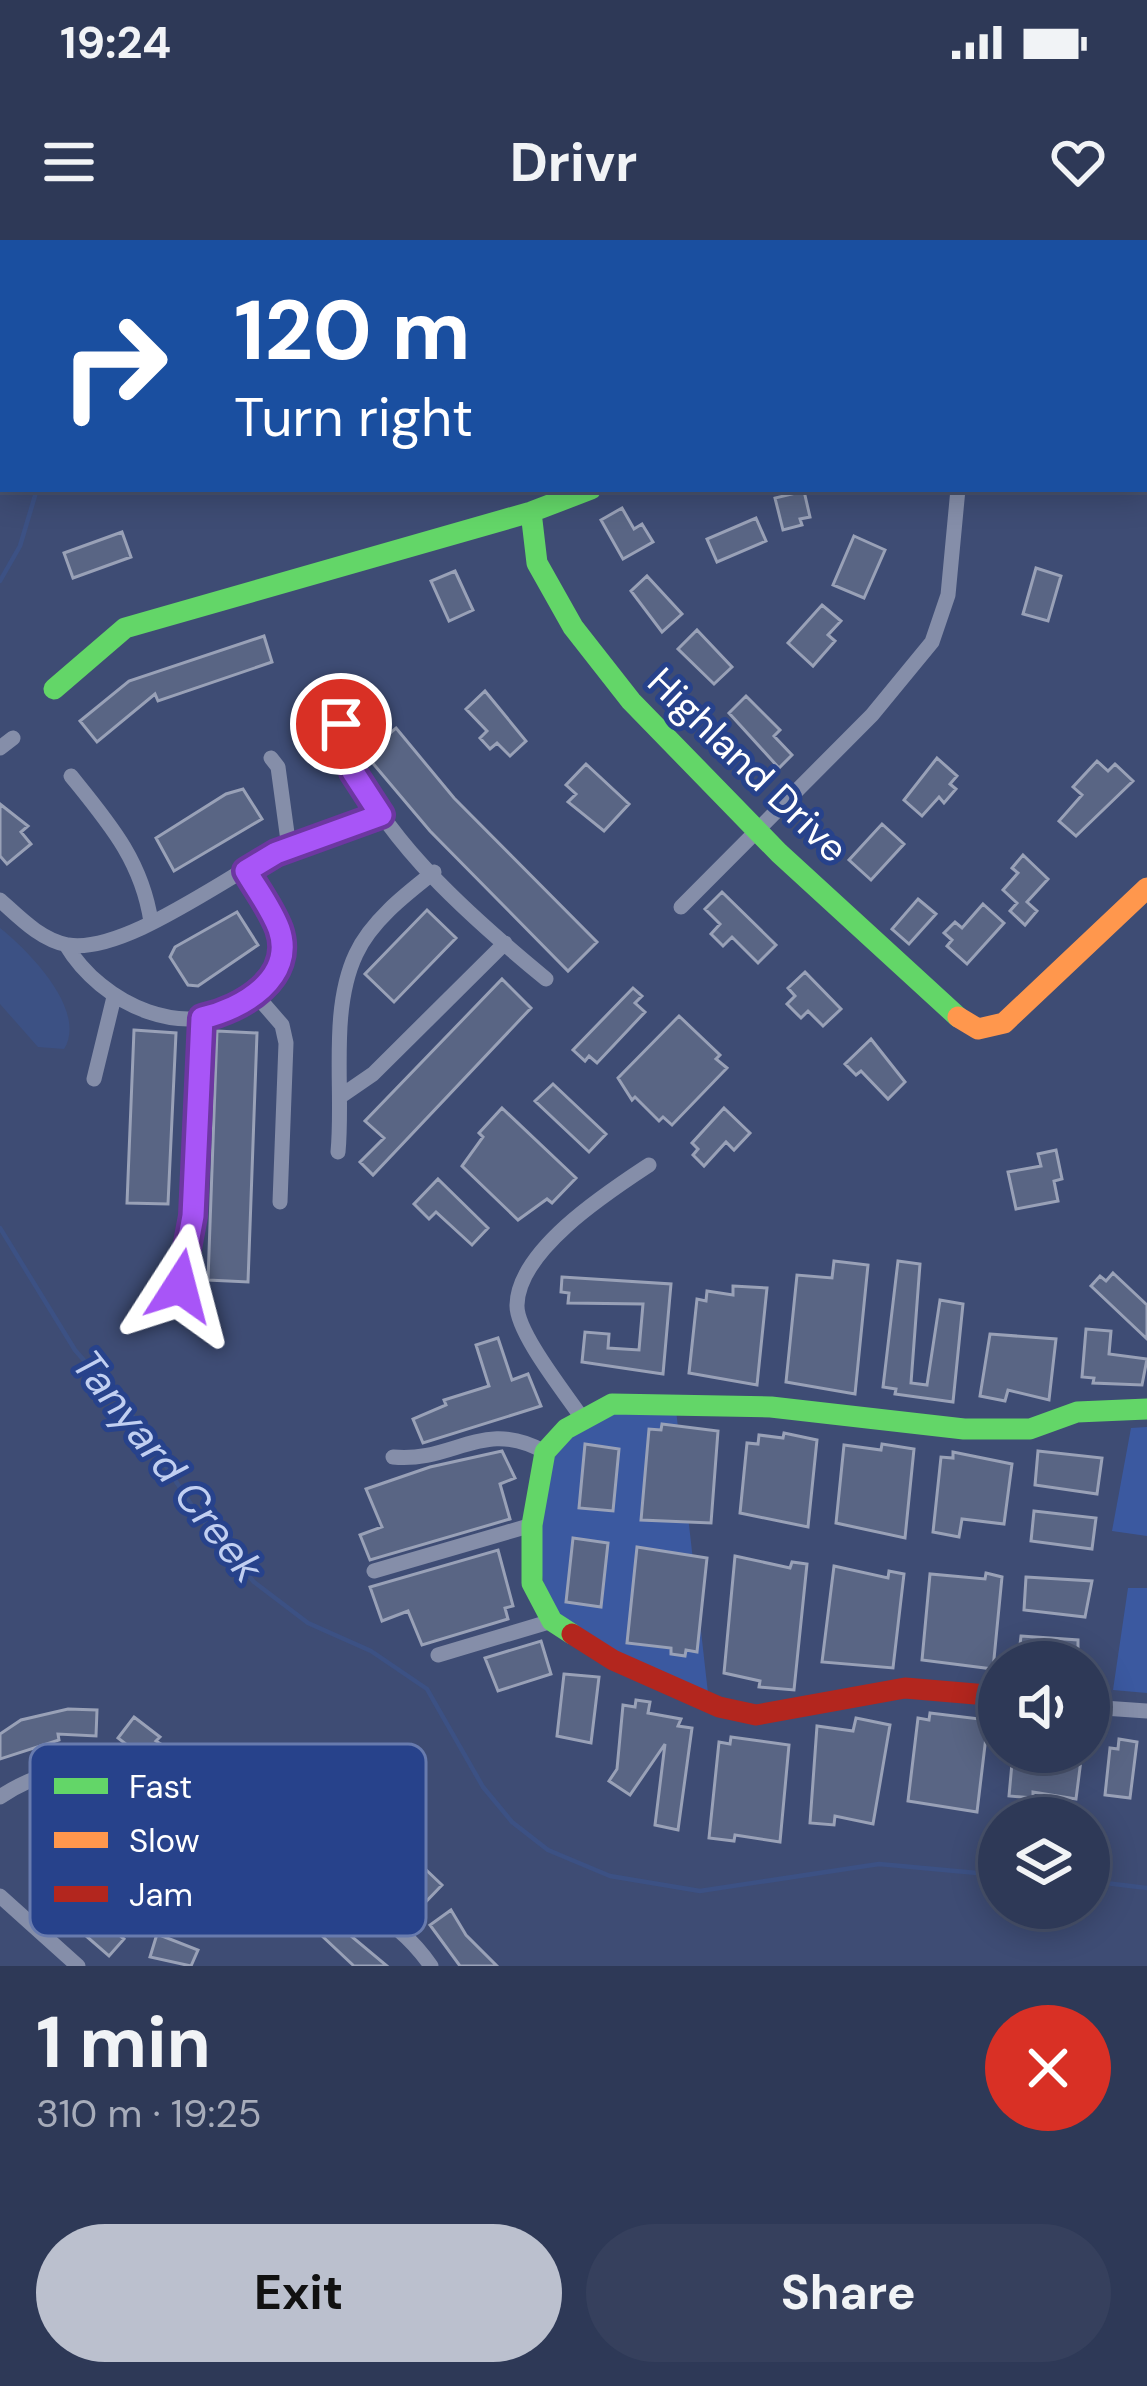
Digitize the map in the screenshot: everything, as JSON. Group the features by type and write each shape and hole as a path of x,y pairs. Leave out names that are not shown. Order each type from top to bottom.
{"street":[{"path":"54,689 125,628 531,512 583,492"},
{"path":"681,907 904,682 932,642 950,579 958,492"},
{"name":"Highland Drive","path":"531,512 539,568 593,659 632,706 959,1018 978,1028 1004,1023 1147,888"},
{"path":"341,724 353,772 381,815 546,979"},
{"path":"271,758 278,767 289,848"},
{"path":"71,776 128,849 146,890 151,922"},
{"path":"0,900 37,932 66,945 103,941 151,922 289,848 381,815"},
{"path":"66,945 92,982 147,1011 202,1018 236,1008 276,972 283,954 280,934 246,871"},
{"path":"338,1152 346,990 354,957 387,914 434,872"},
{"path":"341,1096 374,1074 505,943"},
{"path":"255,994 282,1025 286,1043 280,1202"},
{"path":"94,1079 114,997"},
{"path":"180,1286 193,1216 202,1018"},
{"path":"582,1418 534,1344 517,1306 524,1281 543,1250 596,1200 649,1165"},
{"path":"978,1694 905,1688 756,1715 719,1707 613,1660 552,1621 532,1583 532,1525 545,1452 582,1418 612,1404 675,1401 964,1429 1030,1429 1077,1412 1147,1409"},
{"path":"393,1457 412,1459 505,1435 545,1452"},
{"path":"374,1571 532,1525"},
{"path":"438,1655 552,1621"},
{"path":"1110,1709 1147,1712"},
{"path":"0,1797 30,1784"},
{"path":"0,1896 30,1923"},
{"path":"45,1936 78,1966"},
{"path":"411,1936 431,1966"}],"shaded area":[{"path":"0,928 39,966 62,1000 69,1034 64,1049 38,1047 0,1004"},
{"path":"675,1401 709,1702 552,1621 536,1539 536,1481 544,1455 559,1434 593,1414"},
{"path":"1147,1427 1147,1536 1112,1531 1131,1428"},
{"path":"1128,1588 1147,1588 1147,1693 1113,1690"}],"building":[{"path":"804,492 810,517 800,519 802,525 783,530 775,498"},
{"path":"622,508 634,529 642,524 653,542 623,559 601,520"},
{"path":"756,518 766,541 717,562 707,539"},
{"path":"122,532 131,557 73,578 64,553"},
{"path":"854,536 885,550 864,598 833,585"},
{"path":"1036,568 1061,576 1048,621 1023,614"},
{"path":"455,571 473,610 449,621 431,581"},
{"path":"647,576 682,614 662,632 631,591"},
{"path":"822,605 841,621 828,635 835,641 813,666 788,643"},
{"path":"697,630 732,667 714,684 678,649"},
{"path":"264,636 272,662 158,701 155,694 97,742 80,721 129,681"},
{"path":"485,691 526,741 510,756 497,743 490,749 480,738 487,731 466,709"},
{"path":"746,696 780,730 774,736 792,755 779,768 729,713"},
{"path":"396,728 454,798 597,942 568,971 430,831 365,754"},
{"path":"937,758 957,776 950,784 956,789 944,803 939,797 922,816 904,800"},
{"path":"1097,761 1108,771 1115,764 1133,781 1076,836 1059,821 1082,795 1073,787"},
{"path":"586,764 629,804 604,831 568,802 576,794 566,785"},
{"path":"243,789 262,819 174,871 156,838 226,794"},
{"path":"0,804 28,826 21,832 31,844 7,864 0,856"},
{"path":"882,824 904,844 871,880 849,860"},
{"path":"1023,855 1048,879 1027,902 1037,911 1025,925 1010,911 1017,903 1003,890 1018,873 1012,868"},
{"path":"722,892 776,945 758,963 732,937 723,946 711,934 720,924 705,909"},
{"path":"918,899 936,914 909,944 892,929"},
{"path":"983,904 1004,923 967,964 947,946 952,940 944,933 955,922 962,928"},
{"path":"427,910 456,938 394,1002 365,974"},
{"path":"237,912 258,945 198,986 188,985 170,957 175,947"},
{"path":"805,972 841,1009 823,1026 808,1011 801,1018 787,1004 795,996 788,988"},
{"path":"502,979 531,1008 373,1175 360,1162 384,1138 365,1121"},
{"path":"633,988 642,996 635,1003 645,1012 597,1063 589,1056 585,1061 573,1050"},
{"path":"679,1016 720,1055 716,1059 727,1068 672,1125 663,1117 659,1121 635,1097 632,1100 618,1078"},
{"path":"134,1030 176,1033 168,1204 127,1203"},
{"path":"217,1031 257,1033 248,1282 208,1280"},
{"path":"871,1039 905,1082 888,1099 861,1071 856,1075 845,1064"},
{"path":"553,1084 606,1134 589,1152 535,1101"},
{"path":"502,1108 576,1178 552,1203 547,1199 518,1220 462,1166 483,1137 479,1133"},
{"path":"724,1108 750,1133 734,1150 726,1142 704,1166 693,1155 698,1149 692,1143"},
{"path":"1056,1150 1062,1179 1054,1181 1058,1201 1016,1209 1008,1172 1041,1166 1038,1154"},
{"path":"438,1179 488,1228 472,1245 436,1212 429,1219 414,1204"},
{"path":"834,1261 868,1265 855,1394 786,1382 797,1275 832,1278"},
{"path":"898,1261 920,1264 911,1383 927,1385 940,1300 963,1304 953,1402 895,1394 896,1389 883,1387"},
{"path":"1113,1273 1147,1305 1147,1339 1091,1286 1100,1276 1106,1281"},
{"path":"562,1277 671,1284 663,1374 582,1362 585,1332 609,1334 608,1348 639,1350 643,1304 568,1303 569,1293 561,1292"},
{"path":"733,1286 767,1288 757,1385 689,1373 697,1299 706,1301 707,1291 733,1295"},
{"path":"1086,1329 1111,1331 1109,1354 1147,1359 1142,1385 1093,1383 1094,1378 1082,1377"},
{"path":"990,1334 1056,1339 1049,1400 1008,1390 1005,1401 980,1396"},
{"path":"498,1338 512,1380 528,1374 541,1406 423,1443 413,1419 446,1405 444,1400 489,1386 476,1345"},
{"path":"662,1424 718,1431 711,1523 641,1520 649,1429 661,1430"},
{"path":"784,1433 817,1440 808,1527 740,1513 747,1443 758,1444 759,1435 783,1438"},
{"path":"585,1444 619,1449 613,1511 579,1508"},
{"path":"882,1444 914,1449 905,1538 836,1523 844,1445 881,1450"},
{"path":"502,1451 515,1478 500,1484 510,1519 370,1560 360,1535 382,1527 366,1489 430,1467"},
{"path":"1038,1451 1102,1458 1097,1494 1035,1485"},
{"path":"953,1452 1012,1464 1004,1524 962,1519 959,1537 933,1532 941,1457 953,1458"},
{"path":"1034,1511 1096,1518 1092,1549 1031,1541"},
{"path":"573,1538 608,1543 601,1607 566,1602"},
{"path":"637,1547 707,1558 697,1652 686,1650 685,1656 671,1654 671,1648 627,1643"},
{"path":"498,1550 513,1606 505,1608 508,1619 422,1645 408,1611 382,1621 370,1587"},
{"path":"735,1556 790,1568 792,1562 807,1564 794,1690 759,1687 760,1681 724,1673"},
{"path":"834,1566 888,1578 889,1571 904,1574 893,1668 822,1662"},
{"path":"986,1573 1002,1577 996,1641 978,1641 978,1667 922,1660 930,1574 985,1579"},
{"path":"1026,1577 1092,1581 1085,1617 1024,1610"},
{"path":"1021,1636 1078,1640 1078,1641 1020,1641"},
{"path":"541,1641 551,1674 498,1691 485,1658"},
{"path":"564,1674 599,1677 591,1743 557,1736"},
{"path":"636,1700 650,1702 648,1713 681,1719 678,1726 692,1728 678,1830 655,1825 665,1744 630,1795 609,1781 617,1769 623,1705 635,1707"},
{"path":"68,1709 97,1710 96,1736 58,1734 59,1740 30,1744 30,1749 0,1759 0,1734 21,1720"},
{"path":"930,1713 978,1719 978,1773 982,1773 977,1812 908,1801 918,1718 929,1720"},
{"path":"134,1717 160,1737 156,1741 161,1744 126,1744 118,1738"},
{"path":"856,1718 890,1725 873,1824 835,1816 834,1825 810,1823 817,1726 853,1731"},
{"path":"731,1737 789,1745 780,1842 735,1835 734,1841 709,1838 719,1742 730,1744"},
{"path":"1119,1739 1137,1742 1130,1798 1105,1795 1110,1748 1118,1749"},
{"path":"1011,1773 1079,1773 1076,1797 1033,1792 1033,1797 1009,1796"},
{"path":"426,1870 442,1885 426,1902"},
{"path":"451,1910 466,1935 497,1966 460,1966 430,1925"},
{"path":"86,1936 124,1939 109,1956"},
{"path":"156,1936 198,1950 191,1966 150,1957"},
{"path":"322,1936 351,1936 387,1966 354,1966"}],"waterway":[{"name":"Tanyard Creek","path":"0,581 20,546 36,492"},
{"name":"Tanyard Creek","path":"0,1228 75,1350 135,1419 196,1512 254,1582 308,1623 371,1651 427,1689 483,1787 512,1822 548,1850 610,1876 700,1891 879,1864 978,1873"},
{"name":"Tanyard Creek","path":"1110,1884 1147,1888"}],"traffic: fast":[{"path":"54,689 125,628 531,512 583,492"},
{"path":"531,512 537,563 573,627 631,701 779,853 958,1017"},
{"path":"572,1634 552,1621 532,1583 532,1525 545,1452 566,1429 612,1404 771,1407 964,1429 1030,1429 1077,1412 1147,1409"}],"traffic: slow":[{"path":"958,1017 978,1029 1004,1023 1147,888"}],"traffic: jam":[{"path":"572,1634 613,1660 719,1707 756,1715 905,1688 978,1694"}],"route":[{"path":"180,1286 193,1216 202,1018 236,1008 255,994 276,972 283,954 270,911 246,871 276,853 381,815 353,772 341,724"}]}
